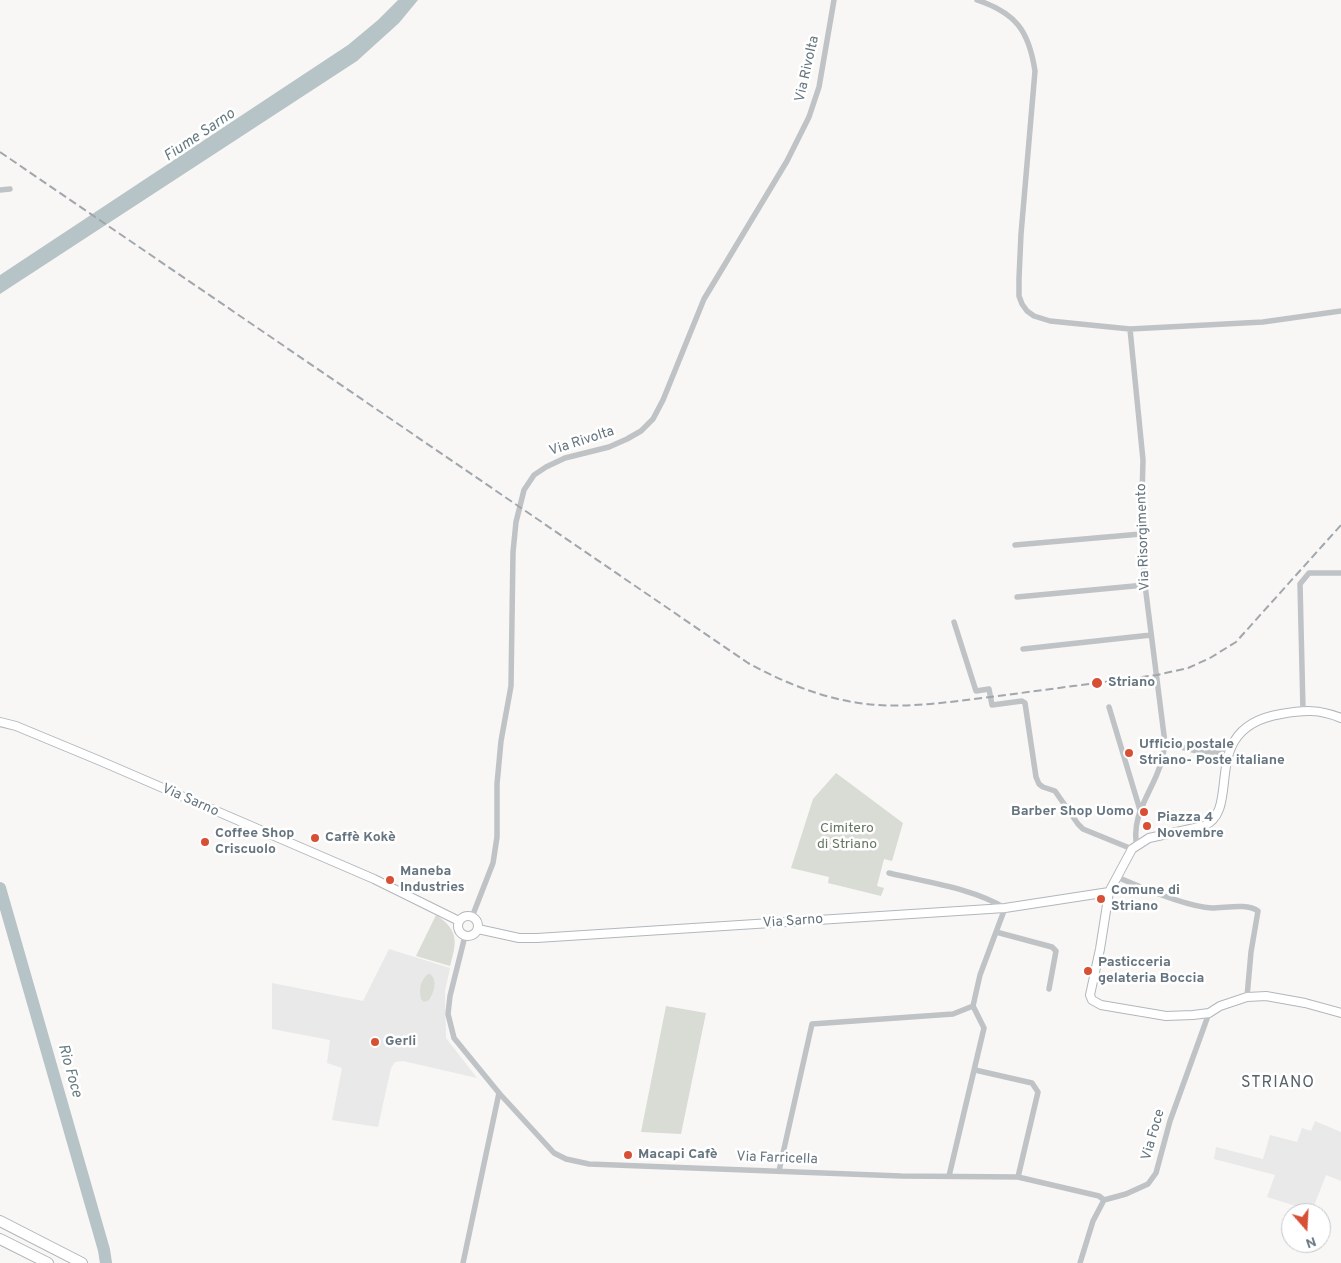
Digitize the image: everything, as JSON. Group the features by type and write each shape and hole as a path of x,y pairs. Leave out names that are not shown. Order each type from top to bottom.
{"highway":[{"path":"0,1219 82,1263"},
{"path":"0,1239 48,1263"}],"main road":[{"path":"1134,848 1149,838 1212,823 1218,814 1232,742 1239,733 1251,725 1271,716 1303,710 1326,712 1341,718"},
{"name":"Via Sarno","path":"0,722 16,726 98,760 374,879 459,922"},
{"name":"Via Risorgimento","path":"1134,848 1109,892 1090,995 1092,1000 1101,1004 1166,1016 1208,1013"},
{"name":"Via Sarno","path":"478,929 519,938 537,938 1005,908 1109,892"},
{"path":"466,916 472,917 478,923 478,929 471,936 465,936 459,930 459,922 466,916"},
{"path":"1208,1013 1220,1006 1247,997 1266,996 1287,999 1341,1013"}],"street":[{"name":"Via Rivolta","path":"472,917 493,862 497,837 497,784 501,741 511,686 513,552 516,522 524,490 534,475 546,467 565,458 627,439 641,431 653,419 663,400 704,299 787,161 809,117 819,87 834,0"},
{"path":"977,0 997,8 1014,20 1024,34 1031,49 1035,71 1020,234 1019,288 1022,304 1034,316 1042,319 1130,329 1263,322 1341,312"},
{"path":"0,190 10,189"},
{"name":"Via Risorgimento","path":"1130,329 1143,460 1141,534 1145,585 1165,743 1161,764 1140,810 1134,848"},
{"path":"1015,544 1141,534"},
{"path":"1303,710 1300,584 1309,573 1341,573"},
{"path":"1017,597 1145,585"},
{"path":"954,622 976,691 989,689 992,705 1022,701 1025,703 1036,777 1039,784 1055,791 1083,829 1134,848"},
{"path":"1023,648 1151,635"},
{"path":"1109,707 1140,810"},
{"path":"1165,743 1197,751 1229,753"},
{"path":"889,872 975,894 992,900 1005,908 980,975 973,1006 984,1028 949,1176"},
{"path":"1117,877 1195,905 1209,908 1243,907 1256,909 1258,911 1251,952 1247,997"},
{"path":"996,932 1052,947 1056,951 1049,989"},
{"name":"Via Farricella","path":"465,936 450,996 448,1014 454,1038 499,1093 554,1152 566,1159 589,1164 901,1176 1018,1177 1099,1196 1104,1200"},
{"path":"779,1171 812,1024 953,1014 973,1006"},
{"name":"Via Foce","path":"1104,1200 1126,1194 1148,1184 1156,1173 1170,1121 1208,1013"},
{"path":"974,1070 1032,1083 1038,1092 1018,1177"},
{"path":"463,1263 499,1093"},
{"path":"1080,1263 1093,1221 1104,1200"}],"shaded area":[{"name":"Fiume Sarno","path":"398,0 418,0 399,23 357,61 0,294 0,275 348,45"},
{"name":"Gerli","path":"389,949 450,968 445,991 446,1038 477,1078 403,1061 395,1062 391,1068 378,1127 332,1120 342,1068 327,1063 330,1040 272,1029 272,983 363,1001"},
{"path":"1315,1121 1341,1132 1341,1181 1326,1175 1315,1203 1286,1203 1267,1197 1275,1175 1214,1159 1216,1147 1263,1159 1270,1135 1297,1142 1302,1128 1311,1131"}],"green space":[{"name":"Cimitero di Striano","path":"836,773 903,823 892,861 884,859 877,886 884,888 881,896 828,883 829,877 791,868 813,799"},
{"path":"436,915 449,926 454,937 455,943 450,966 416,956"},
{"path":"428,974 434,980 434,987 429,1000 424,1002 421,999 420,989 423,979"},
{"path":"666,1006 706,1013 681,1134 641,1132"}],"waterway":[{"name":"Rio Foce","path":"0,888 104,1250 106,1263"}],"railway":[{"path":"0,152 748,663 776,677 820,694 866,704 899,706 932,704 1157,675 1188,668 1210,658 1236,642 1341,525"}],"place":[{"name":"Striano","path":"1097,683"},
{"name":"Ufficio postale Striano- Poste italiane","path":"1129,753"},
{"name":"Barber Shop Uomo","path":"1144,812"},
{"name":"Piazza 4 Novembre","path":"1147,826"},
{"name":"Caffè Kokè","path":"315,838"},
{"name":"Coffee Shop Criscuolo","path":"205,842"},
{"name":"Maneba Industries","path":"390,880"},
{"name":"Comune di Striano","path":"1101,899"},
{"name":"Pasticceria gelateria Boccia","path":"1088,971"},
{"name":"Gerli","path":"375,1042"},
{"name":"Macapi Cafè","path":"628,1155"}],"district":[{"name":"STRIANO","path":"1278,1084"}]}
